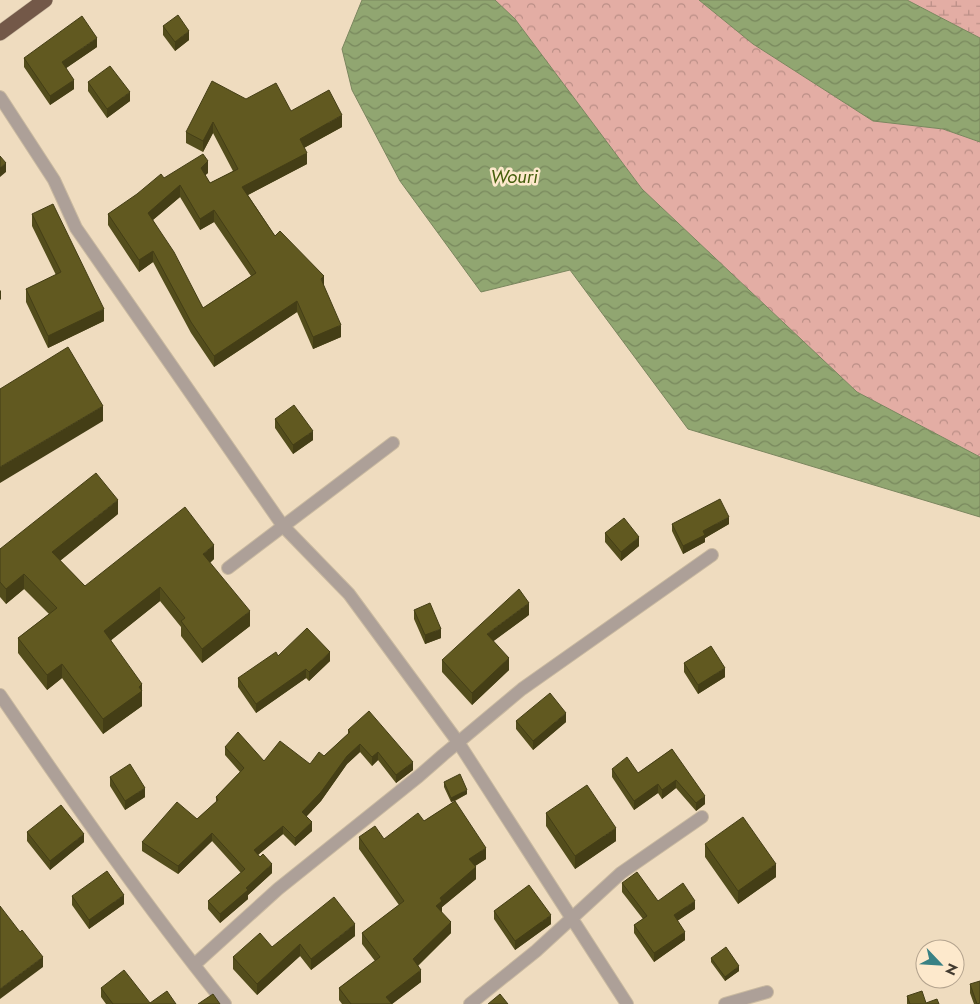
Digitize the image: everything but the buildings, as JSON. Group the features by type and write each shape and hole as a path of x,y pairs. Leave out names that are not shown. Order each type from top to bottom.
{"highway":[{"path":"0,33 44,0"}],"street":[{"path":"0,97 54,180 76,228 283,526 349,594 458,742 571,920 627,1004"},
{"path":"228,568 393,443"},
{"path":"194,965 278,889 419,776 522,689 712,555"},
{"path":"0,695 65,791 225,1004"},
{"path":"470,1004 571,920 621,873 702,817"},
{"path":"725,1004 767,992"}],"green space":[{"path":"495,0 699,0 753,44 873,121 943,129 980,142 980,457 857,392 642,189 515,19"},
{"path":"907,0 980,0 980,38"}],"water":[{"name":"Wouri","path":"362,0 495,0 515,19 642,189 857,392 980,457 980,517 688,429 570,270 481,292 400,181 352,90 342,49"},
{"path":"699,0 907,0 980,38 980,142 943,129 873,121 753,44"}]}
